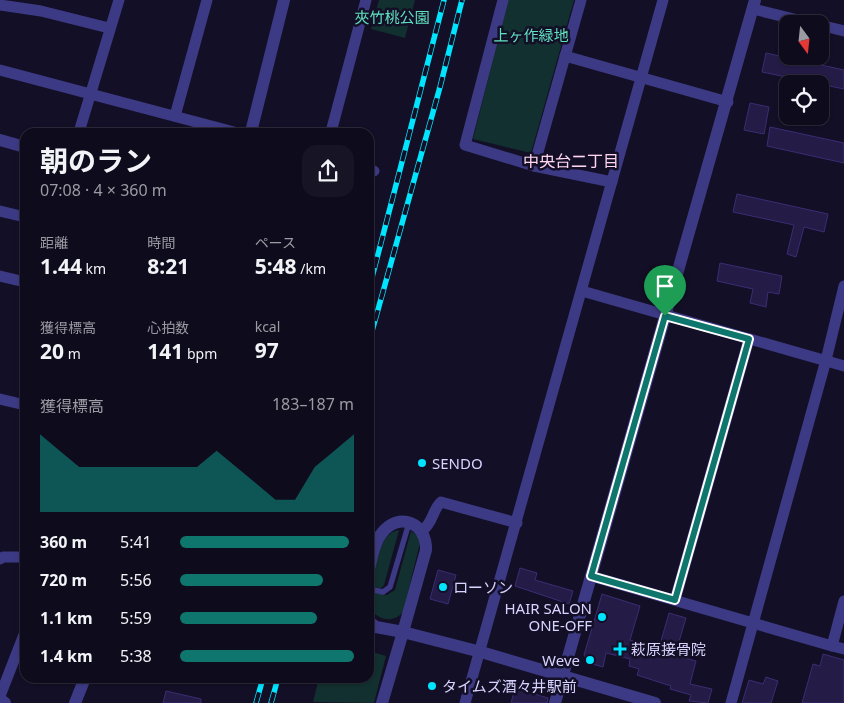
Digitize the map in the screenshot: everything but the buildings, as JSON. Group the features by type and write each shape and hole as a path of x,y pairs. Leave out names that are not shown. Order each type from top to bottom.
{"street":[{"path":"80,128 119,0"},
{"path":"175,116 207,0"},
{"path":"252,128 284,0"},
{"path":"332,128 366,0"},
{"path":"503,0 465,145 534,166 612,182"},
{"path":"534,166 580,0"},
{"path":"465,703 481,652 663,0"},
{"path":"0,5 41,11 110,28"},
{"path":"555,703 728,102 754,5 786,15"},
{"path":"829,27 844,31"},
{"path":"565,56 640,79 728,102"},
{"path":"0,70 219,128"},
{"path":"0,140 20,146"},
{"path":"0,211 20,216"},
{"path":"0,276 20,281"},
{"path":"731,703 826,360 844,286"},
{"path":"582,291 844,366"},
{"path":"675,600 749,339"},
{"path":"0,399 20,404"},
{"path":"422,531 432,522 438,504 441,502 517,523"},
{"path":"374,551 382,532 394,523 409,523 422,531 426,550 382,703"},
{"path":"0,559 3,557 20,557"},
{"path":"591,576 844,649"},
{"path":"832,646 844,601"},
{"path":"374,625 481,652 655,703"},
{"path":"5,703 0,697 20,645"},
{"path":"75,703 83,683"}],"lane":[{"path":"374,590 383,592 390,587 409,523"}],"green space":[{"name":"夾竹桃公園","path":"379,0 415,0 405,38 371,29"},
{"name":"上ヶ作緑地","path":"508,0 574,0 531,153 473,139"},
{"path":"399,530 384,585 381,588 374,587 376,562 382,545 392,533"},
{"path":"411,531 418,536 420,543 403,612 395,618 381,618 374,613 374,592 387,595 395,590"},
{"path":"374,652 386,656 374,703 313,702 318,683 374,683"}],"railway":[{"path":"374,270 444,0"},
{"path":"374,324 440,87 462,0"},
{"path":"256,703 262,683"},
{"path":"271,703 277,683"}],"place":[{"name":"SENDO","path":"422,463"},
{"name":"ローソン","path":"443,587"},
{"name":"HAIR SALON ONE-OFF","path":"602,617"},
{"name":"萩原接骨院","path":"620,649"},
{"name":"Weve","path":"590,660"},
{"name":"タイムズ酒々井駅前","path":"432,686"}],"district":[{"name":"中央台二丁目","path":"571,161"}],"route":[{"path":"665,316 749,339 675,600 591,576 665,316"}]}
